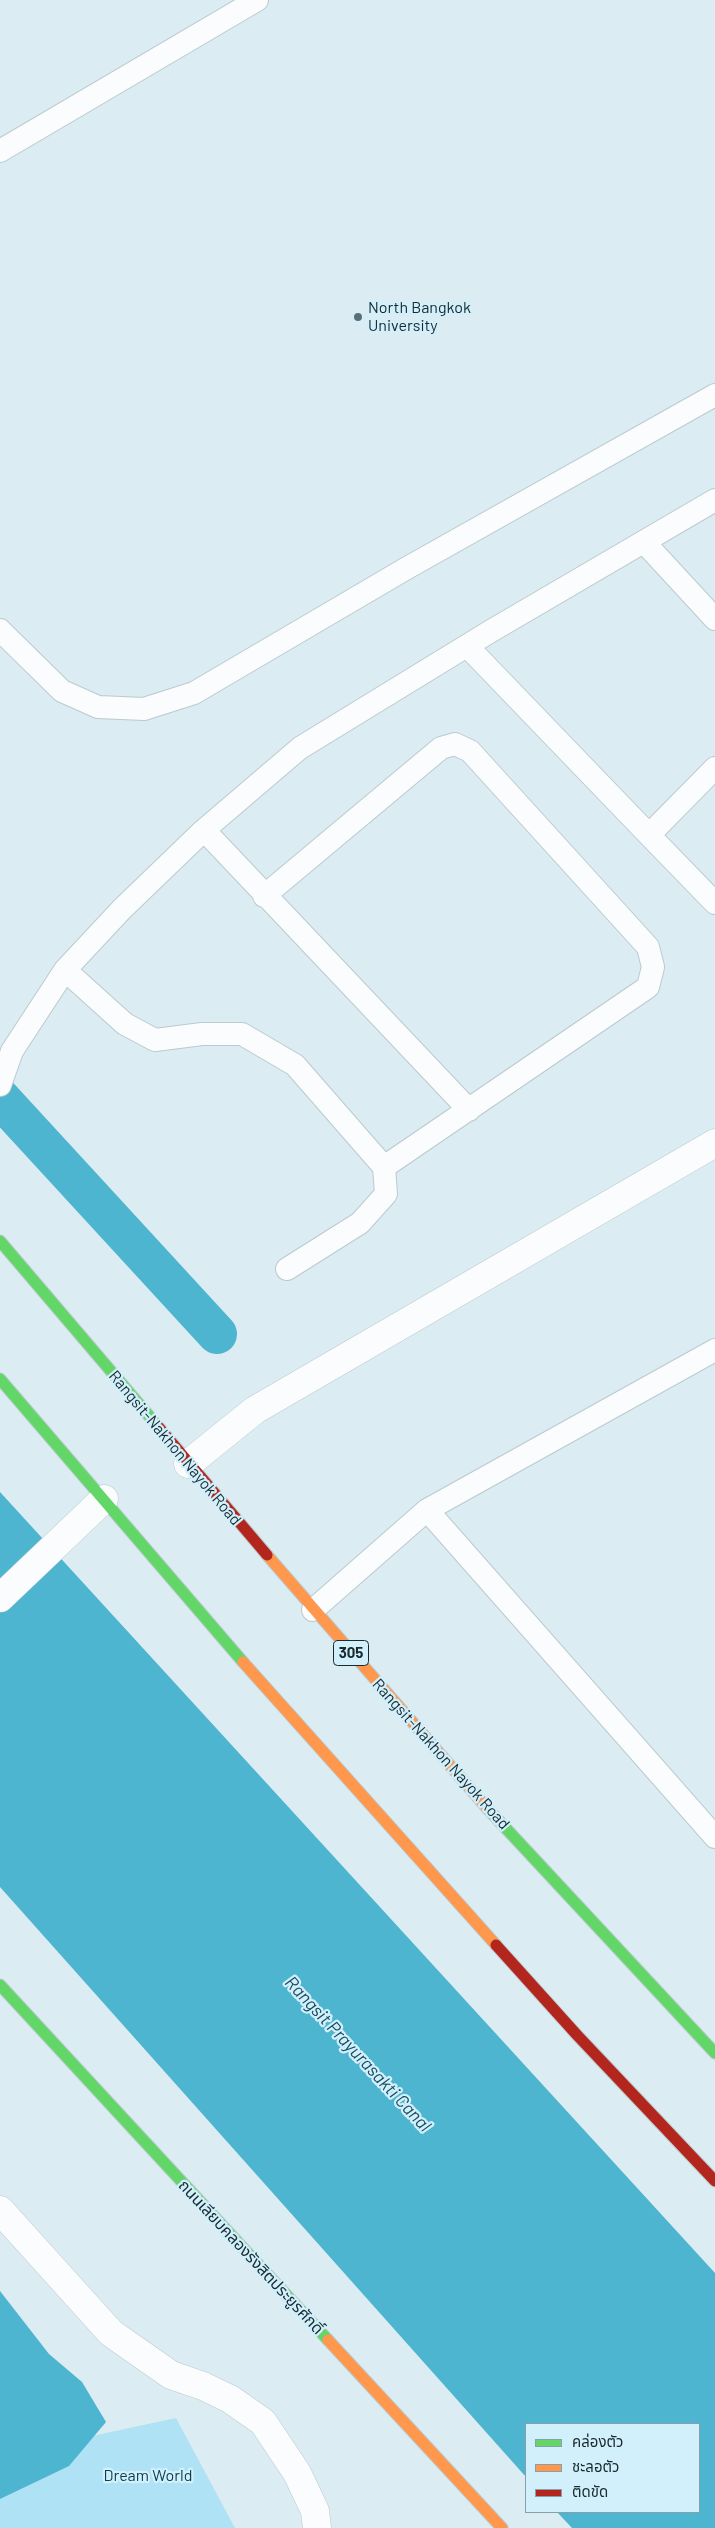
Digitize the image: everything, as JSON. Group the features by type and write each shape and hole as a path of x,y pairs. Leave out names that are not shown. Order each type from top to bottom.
{"main road":[{"name":"Rangsit-Nakhon Nayok Road","path":"0,1241 313,1610 472,1790 715,2053"},
{"path":"0,1379 259,1680 423,1864 577,2035 715,2181"},
{"name":"ถนนเลียบคลองรังสิตประยูรศักดิ์","path":"0,1985 502,2528"}],"street":[{"path":"188,1464 255,1410 715,1143"},
{"path":"6,1593 104,1499"},
{"path":"0,2210 111,2333 170,2375 203,2386 230,2399 263,2422 297,2473 315,2511 317,2528"}],"lane":[{"path":"0,151 257,0"},
{"path":"0,630 62,691 98,707 144,709 194,693 407,568 715,395"},
{"path":"0,1084 12,1051 65,970 122,909 204,830 300,748 467,646 715,500"},
{"path":"644,542 715,619"},
{"path":"467,646 715,903"},
{"path":"264,896 441,748 455,744 470,751 648,947 654,967 648,987 384,1167"},
{"path":"648,835 715,768"},
{"path":"204,830 264,896 469,1110"},
{"path":"65,970 125,1024 155,1040 202,1034 242,1034 295,1065 384,1167 386,1194 360,1223 287,1268"},
{"path":"313,1610 427,1510 715,1350"},
{"path":"427,1510 715,1837"}],"green space":[{"name":"Dream World","path":"176,2418 235,2528 0,2528 0,2464 83,2438"}],"water":[{"name":"Rangsit Prayurasakti Canal","path":"0,1492 715,2273 715,2528 572,2528 558,2513 700,2513 700,2423 525,2423 525,2476 0,1887"},
{"path":"0,2291 49,2354 82,2382 106,2422 69,2466 0,2499"}],"waterway":[{"path":"0,1098 217,1334"}],"traffic: fast":[{"path":"0,1241 156,1424"},
{"path":"0,1379 243,1662"},
{"path":"487,1808 715,2053"},
{"path":"0,1985 328,2340"}],"traffic: slow":[{"path":"267,1555 487,1808"},
{"path":"243,1662 496,1945"},
{"path":"328,2340 502,2528"}],"traffic: jam":[{"path":"156,1424 267,1555"},
{"path":"496,1945 577,2035 715,2181"}],"place":[{"name":"North Bangkok University","path":"358,317"}]}
